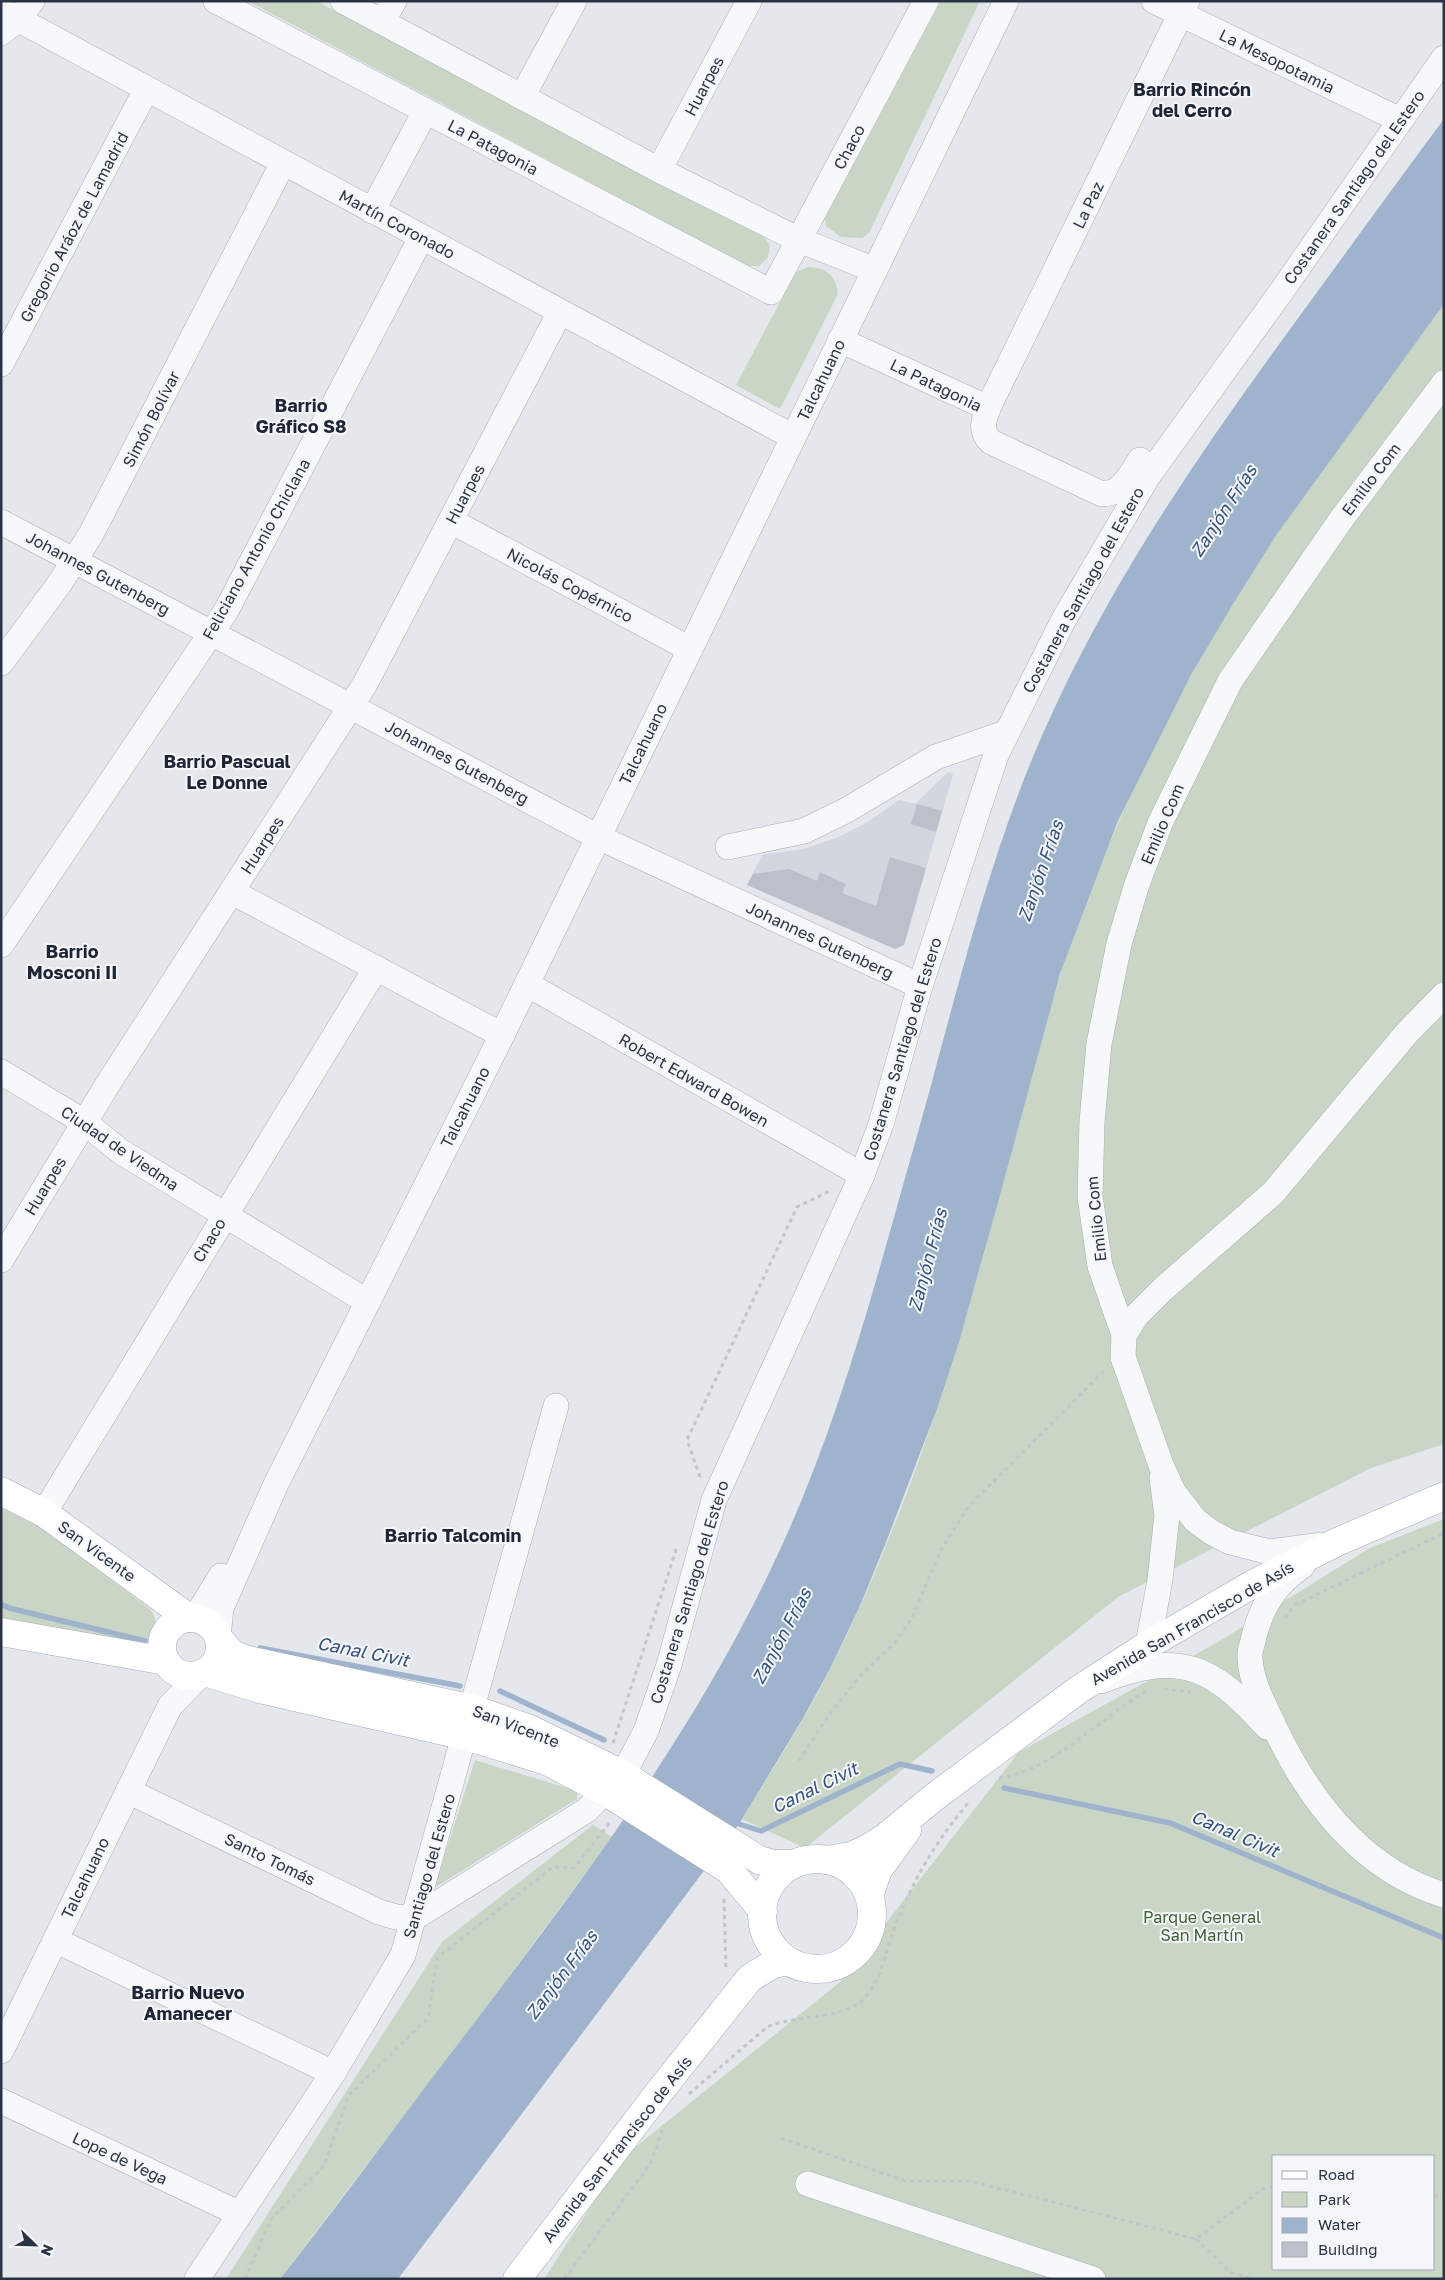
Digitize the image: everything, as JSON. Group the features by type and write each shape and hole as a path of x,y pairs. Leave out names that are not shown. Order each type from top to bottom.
{"main road":[{"name":"San Vicente","path":"1,1491 44,1513 192,1618"},
{"name":"Avenida San Francisco de Asís","path":"826,1860 851,1856 867,1849 886,1837 933,1798 975,1780 1078,1690 1148,1645 1253,1584 1337,1542 1444,1496"},
{"path":"1,1632 167,1662 183,1674 203,1673 218,1658 219,1638 209,1624 192,1618 172,1625 166,1633 163,1652 167,1662"},
{"name":"San Vicente","path":"219,1638 232,1654 248,1660 473,1709 532,1730 614,1783 630,1805 720,1850 773,1864 794,1864"},
{"name":"San Vicente","path":"203,1673 260,1689 466,1736 614,1783"},
{"name":"Avenida San Francisco de Asís","path":"869,1895 878,1870 933,1798"},
{"name":"San Vicente","path":"720,1850 763,1919"},
{"name":"Avenida San Francisco de Asís","path":"517,2279 677,2088 749,1961 763,1919 766,1896 772,1883 782,1872 794,1864 810,1859 826,1860 840,1864 862,1882 869,1895 872,1912 870,1929 863,1944 852,1956 838,1965 821,1969 804,1968 789,1961 770,1941 763,1919"},
{"name":"Avenida San Francisco de Asís","path":"717,2020 750,1978 772,1964 789,1961"}],"street":[{"path":"6,21 32,1"},
{"name":"La Patagonia","path":"216,1 772,292"},
{"path":"343,1 388,12 522,97 659,170 799,240 875,270"},
{"path":"522,97 574,1"},
{"name":"Huarpes","path":"659,170 749,1"},
{"name":"Chaco","path":"772,292 926,1"},
{"name":"Talcahuano","path":"219,1638 221,1608 276,1484 502,1035 1006,1"},
{"name":"La Mesopotamia","path":"1154,1 1184,8 1400,120"},
{"name":"La Paz","path":"988,408 1184,8"},
{"name":"Martín Coronado","path":"6,21 146,90 793,436"},
{"name":"Costanera Santiago del Estero","path":"414,1918 587,1810 614,1783 638,1749 659,1697 714,1500 862,1175 881,1124 920,986 996,755 1005,733 1064,619 1148,476 1281,292 1444,58"},
{"name":"Gregorio Aráoz de Lamadrid","path":"1,364 146,90"},
{"path":"372,211 425,112"},
{"name":"Simón Bolívar","path":"1,663 75,561 283,163"},
{"name":"Feliciano Antonio Chiclana","path":"1,945 226,611 422,238"},
{"name":"Costanera Santiago del Estero","path":"1112,494 1120,488 1259,296 1269,288 1281,292"},
{"name":"Huarpes","path":"1,1260 84,1122 365,684 560,312"},
{"name":"La Patagonia","path":"840,340 988,408 982,425 984,436 991,442 1102,494 1112,494"},
{"name":"Emilio Com","path":"1161,1465 1100,1266 1090,1196 1092,1122 1100,1035 1119,944 1137,884 1161,821 1230,681 1340,521 1444,383"},
{"name":"Nicolás Copérnico","path":"451,521 690,649"},
{"name":"Johannes Gutenberg","path":"1,522 598,837 920,986"},
{"path":"728,847 804,831 845,811 936,757 1005,733"},
{"path":"232,892 502,1035"},
{"name":"Chaco","path":"44,1513 376,968"},
{"name":"Robert Edward Bowen","path":"526,984 862,1175"},
{"path":"1124,1343 1136,1316 1163,1289 1273,1193 1406,1034 1444,995"},
{"name":"Ciudad de Viedma","path":"1,1072 84,1122 120,1152 368,1302"},
{"name":"Santiago del Estero","path":"197,2279 333,2073 399,1966 466,1736 556,1406"},
{"path":"1161,1465 1174,1493 1195,1520 1211,1532 1230,1542 1269,1552 1337,1542"},
{"path":"1148,1645 1160,1580 1167,1515 1161,1465"},
{"name":"Talcahuano","path":"192,1618 276,1484"},
{"path":"1283,1746 1265,1708 1249,1657 1256,1627 1262,1609 1273,1591 1289,1575 1337,1542"},
{"name":"Talcahuano","path":"167,1662 171,1680 170,1706"},
{"path":"1078,1690 1116,1675 1167,1665 1189,1667 1219,1680 1247,1705 1283,1746 1337,1827 1362,1851 1409,1881 1444,1895"},
{"name":"Talcahuano","path":"1,2050 170,1706 203,1673"},
{"name":"Santo Tomás","path":"128,1790 379,1912 396,1918 414,1918"},
{"path":"55,1940 333,2073"},
{"name":"Lope de Vega","path":"1,2101 240,2214"},
{"path":"808,2184 1093,2279"}],"path":[{"path":"799,1761 826,1719 859,1677 897,1640 911,1620 942,1548 969,1506 1124,1343"},
{"path":"677,2088 768,2027 781,2021 835,2013 857,2005 870,1991 881,1970 898,1914 923,1865 975,1780"},
{"path":"245,2279 270,2218 324,2166 349,2095 428,2018 437,1958 553,1867 574,1868 630,1805"},
{"path":"722,1894 724,1898 726,1969 724,1976"},
{"path":"564,2279 651,2163 666,2120"},
{"path":"781,2138 906,2181 971,2181 1196,2239 1230,2272 1252,2279"},
{"path":"1196,2239 1266,2187 1272,2187"}],"shaded area":[{"path":"948,772 953,774 904,945 895,949 747,885 762,855 804,849 836,838 868,822 899,800 915,804"}],"green space":[{"path":"248,1 316,1 763,236 770,245 768,257 759,266 748,266"},
{"path":"941,1 980,1 869,233 862,238 841,237 826,226 825,218"},
{"path":"808,267 820,269 829,274 835,282 838,294 780,409 736,385 796,272"},
{"path":"1444,304 1444,1444 1371,1468 1118,1597 805,1848 742,1819 800,1725 832,1666 885,1548 917,1466 958,1343 1051,1006 1068,951 1107,849 1149,757 1221,623 1275,537 1316,478"},
{"path":"1,1504 29,1518 150,1609 155,1624 150,1639 139,1644 1,1619"},
{"name":"Parque General San Martín","path":"1444,1519 1444,2279 544,2279 622,2158 840,1982 1019,1752 1218,1642 1370,1548"},
{"path":"475,1760 577,1791 577,1799 434,1888"},
{"path":"593,1825 612,1837 508,1978 280,2279 226,2279 442,1942"}],"water":[{"name":"Zanjón Frías","path":"1444,119 1444,304 1277,534 1191,675 1117,823 1060,974 959,1342 937,1409 885,1545 859,1608 830,1669 802,1720 739,1824 398,2279 280,2279 587,1872 666,1756 737,1636 789,1530 839,1400 880,1266 962,972 997,855 1024,779 1052,715 1114,593 1185,479 1263,367"}],"building":[{"path":"917,804 942,811 936,832 911,824"},
{"path":"890,857 926,868 904,945 895,949 747,885 753,874 789,869 817,881 820,872 846,884 842,893 876,906"}],"waterway":[{"name":"Canal Civit","path":"1,1604 9,1608 145,1641"},
{"name":"Canal Civit","path":"260,1648 460,1686"},
{"name":"Canal Civit","path":"500,1691 604,1740"},
{"name":"Canal Civit","path":"739,1824 761,1831 900,1764 932,1771"},
{"name":"Canal Civit","path":"1004,1788 1170,1823 1444,1938"}],"district":[{"name":"Barrio Rincón del Cerro","path":"1192,100"},
{"name":"Barrio Gráfico S8","path":"301,416"},
{"name":"Barrio Pascual Le Donne","path":"227,772"},
{"name":"Barrio Mosconi II","path":"72,962"},
{"name":"Barrio Talcomin","path":"453,1536"},
{"name":"Barrio Nuevo Amanecer","path":"188,2004"}]}
